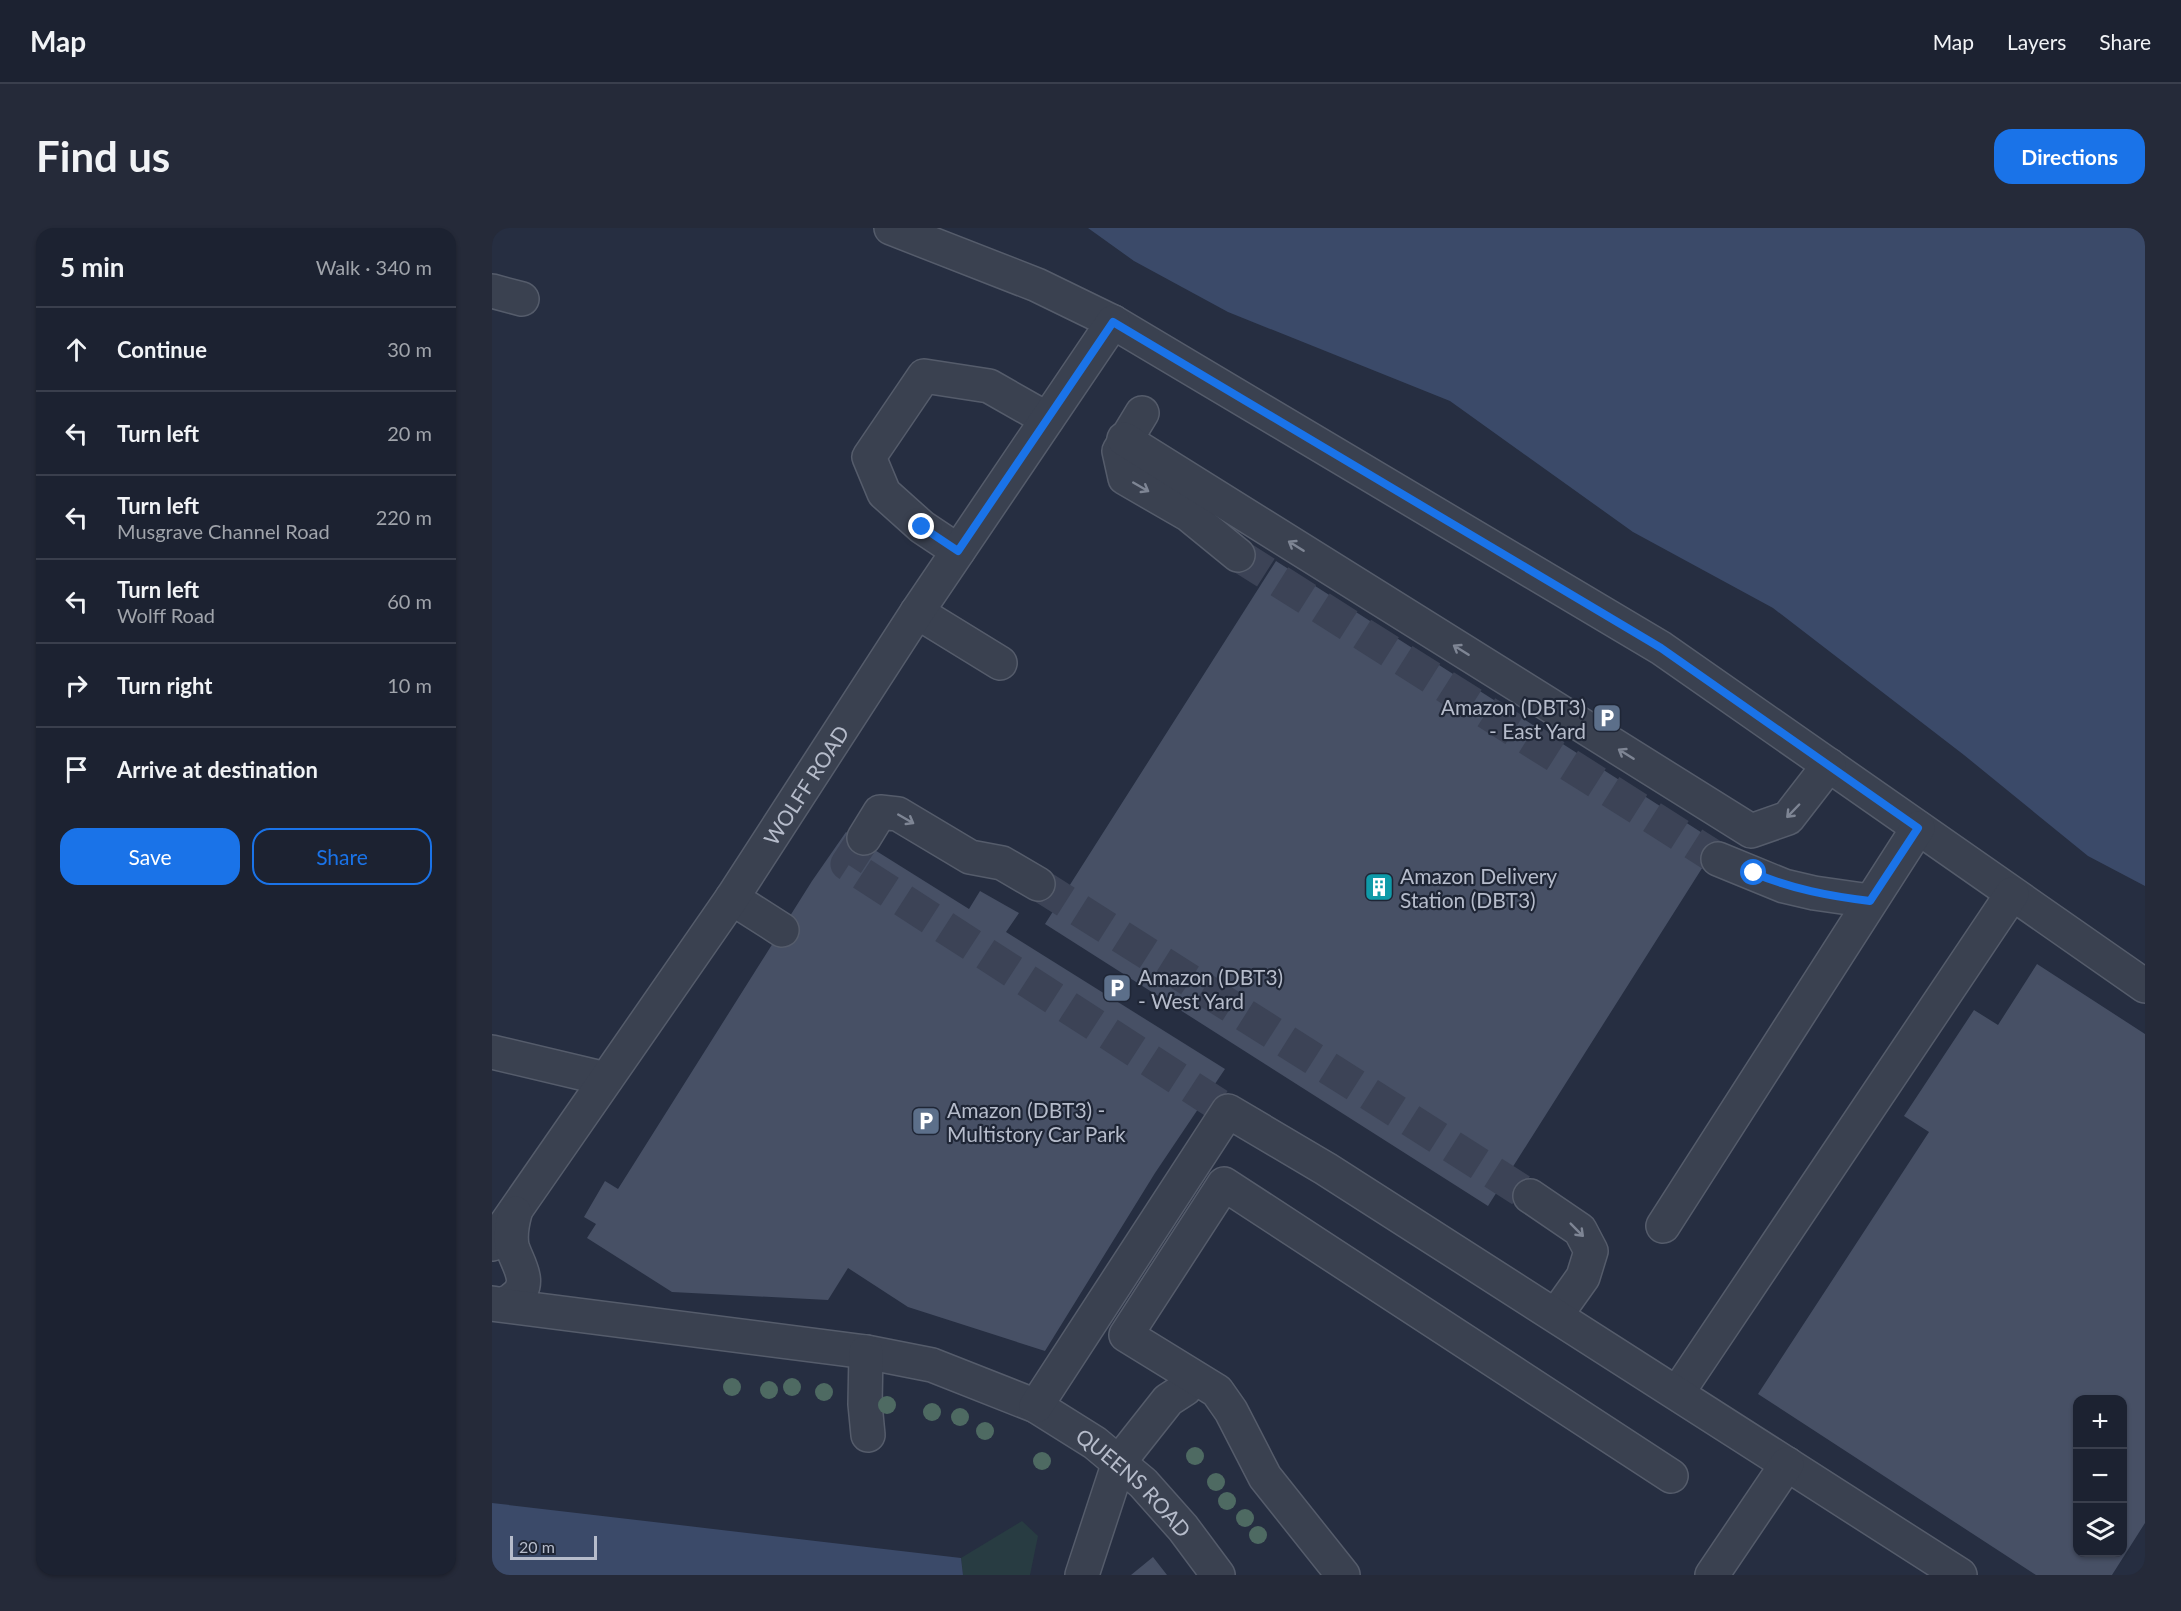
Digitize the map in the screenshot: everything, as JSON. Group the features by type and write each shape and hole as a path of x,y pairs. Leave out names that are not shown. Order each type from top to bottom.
{"street":[{"path":"891,228 1037,285 1113,322 1661,648 2145,986"},
{"name":"WOLFF ROAD","path":"492,1244 732,897 917,612 1113,322"},
{"path":"958,551 922,527 884,493 869,457 924,376 989,386 1047,419"},
{"path":"1142,412 1124,439 1119,452 1125,478 1189,514 1238,555"},
{"path":"1124,439 1751,831 1788,818 1829,765"},
{"path":"917,612 1000,663"},
{"path":"864,838 880,812 898,814 970,857 1002,863 1038,884"},
{"path":"1663,1226 1918,828"},
{"path":"1718,859 1784,886 1814,894 1870,901"},
{"path":"1678,1392 2012,894"},
{"path":"732,897 782,930"},
{"path":"492,1052 606,1079"},
{"path":"1036,1406 1167,1180 1228,1110 1326,1169 1678,1392 1960,1575"},
{"path":"1343,1575 1265,1477 1231,1411 1217,1391 1187,1382 1126,1335 1224,1184 1671,1476"},
{"path":"1530,1196 1580,1230 1591,1251 1583,1277 1556,1315"},
{"path":"506,1259 512,1246 511,1229 515,1213"},
{"path":"494,1304 513,1300 523,1287 524,1279 506,1259"},
{"path":"506,1259 558,1300 582,1314"},
{"name":"QUEENS ROAD","path":"494,1304 866,1352 932,1365 1036,1406 1127,1468 1183,1528 1218,1575"},
{"path":"866,1352 865,1404 868,1435"},
{"path":"1082,1575 1127,1468 1168,1400 1187,1382"},
{"path":"1712,1575 1787,1464"}],"shaded area":[{"path":"1022,1521 1038,1536 1030,1575 963,1575 961,1558"}],"water":[{"path":"1088,228 2145,228 2145,886 2088,856 1964,755 1773,608 1633,532 1450,401 1228,312 1134,261"},
{"path":"492,1503 961,1558 963,1575 492,1575"}],"building":[{"name":"Amazon Delivery Station (DBT3)","path":"1276,561 1718,843 1488,1206 1045,924"},
{"name":"Amazon (DBT3) - Multistory Car Park","path":"846,832 969,909 980,891 1019,913 1006,932 1225,1069 1155,1173 1045,1351 908,1307 848,1268 828,1300 672,1292 587,1238 596,1224 584,1217 605,1181 618,1189 812,881"},
{"path":"2037,964 2145,1034 2145,1523 2127,1551 2127,1395 2073,1395 2073,1557 2123,1557 2112,1575 2036,1575 1758,1394 1929,1132 1904,1116 1974,1010 1998,1025"},
{"path":"1153,1557 1167,1575 1131,1575"}],"tunnel":[{"path":"1238,555 1718,859"},
{"path":"864,838 847,864 1228,1111"},
{"path":"1038,884 1530,1196"}],"place":[{"name":"Amazon (DBT3) - East Yard","path":"1607,718"},
{"name":"Amazon Delivery Station (DBT3)","path":"1379,887"},
{"name":"Amazon (DBT3) - West Yard","path":"1117,988"},
{"name":"Amazon (DBT3) - Multistory Car Park","path":"926,1121"}],"route":[{"path":"922,527 958,551 1113,322 1661,648 1918,828 1870,901 1814,894 1784,886 1754,873"}]}
